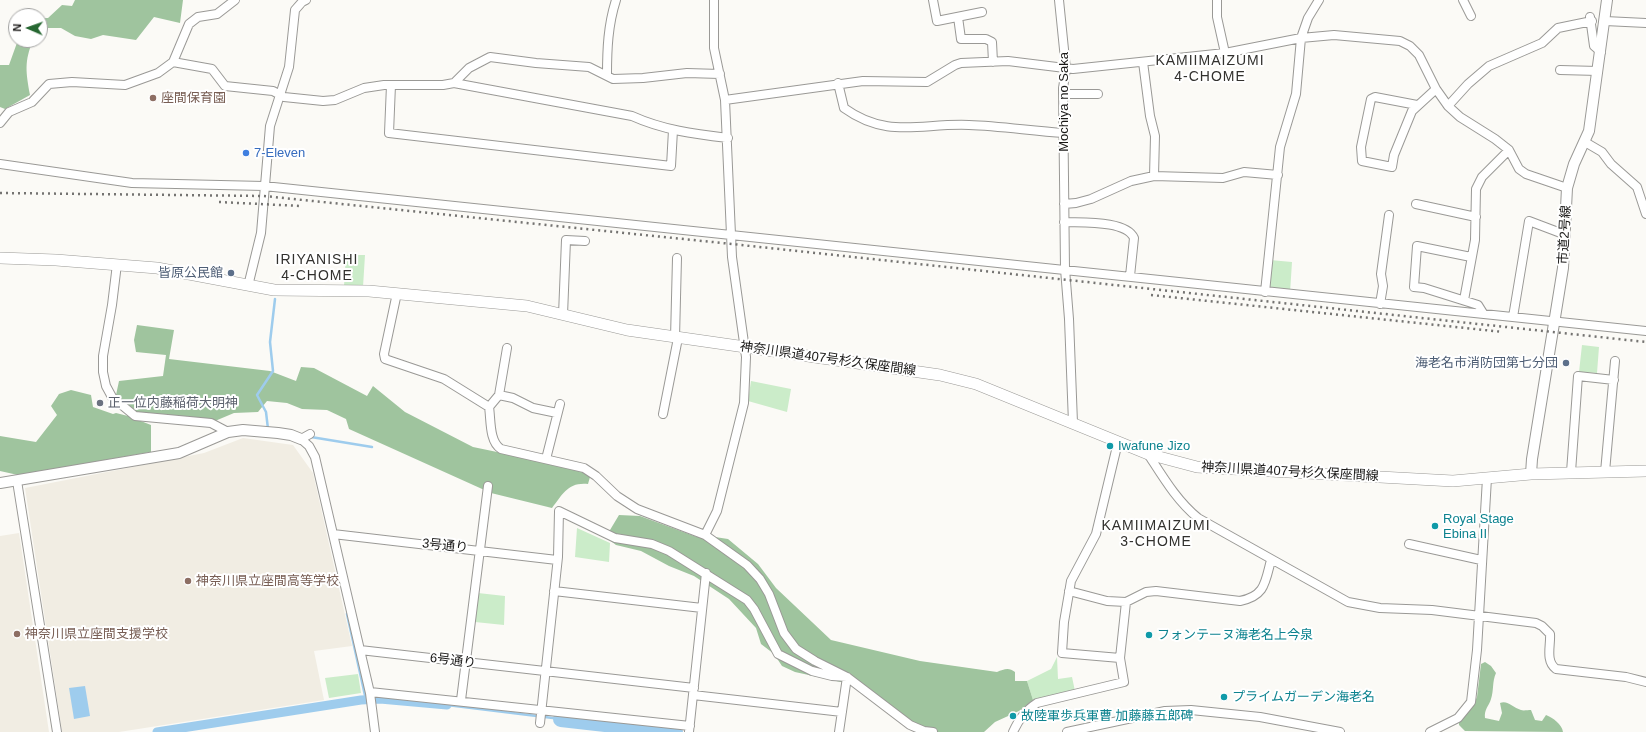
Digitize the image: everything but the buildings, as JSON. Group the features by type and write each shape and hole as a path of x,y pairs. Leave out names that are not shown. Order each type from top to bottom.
{"main road":[{"name":"神奈川県道407号杉久保座間線","path":"0,258 56,260 157,268 248,286 285,291 342,290 397,293 527,306 626,330 940,375 976,384 1148,454 1197,467 1453,481 1531,474 1646,471"}],"street":[{"path":"0,123 9,112 32,102 49,84 72,82 125,85 158,73 173,62 189,24 193,19 217,14 235,0"},
{"path":"248,286 261,233 269,130 288,67 295,10 302,2 306,0"},
{"path":"607,75 611,14 616,0"},
{"path":"705,535 717,511 744,403 746,357 732,257 728,138 725,100 714,48 714,0"},
{"path":"933,0 937,21 982,12"},
{"name":"Mochiya no Saka","path":"1059,0 1066,68 1063,94 1064,222 1073,423"},
{"path":"1217,0 1217,17 1225,53"},
{"path":"1265,292 1280,147 1296,94 1301,38 1308,18 1319,0"},
{"path":"1463,0 1470,16"},
{"name":"市道2号線","path":"1531,474 1532,459 1563,268 1566,235 1567,188 1574,164 1585,142 1592,115 1607,0"},
{"path":"958,17 961,39 986,39 992,42 993,62"},
{"path":"1448,106 1468,84 1489,66 1542,43 1558,28 1591,18 1594,46 1601,52"},
{"path":"1605,21 1646,24"},
{"path":"725,100 863,81 927,82 955,65 993,62 1029,63 1066,68 1143,62 1225,53 1301,38 1334,35 1400,40 1410,46 1419,55 1436,89 1448,106 1460,117 1509,150 1519,169 1526,174 1567,188"},
{"path":"454,83 469,68 490,57 536,63 589,67 613,79 643,78 688,73 720,74"},
{"path":"173,62 212,69 225,86 273,91 284,97 323,101 335,100 364,88 391,85 443,86 454,83 632,116 651,124 690,134 728,138"},
{"path":"1143,62 1150,116 1155,136 1154,176"},
{"path":"1560,70 1598,71"},
{"path":"838,84 844,108 868,122 882,126 895,128 969,125 1064,134"},
{"path":"391,85 389,133 671,166 673,130"},
{"path":"1417,105 1371,98 1361,147 1362,161 1392,167 1394,155 1412,111 1436,89"},
{"path":"1063,94 1098,94"},
{"path":"1585,142 1602,152 1611,164 1643,194 1646,214"},
{"path":"1464,300 1476,217 1476,189 1482,177 1509,150"},
{"path":"0,164 132,183 264,186 1065,269 1380,304 1554,320 1646,331"},
{"path":"1064,204 1076,203 1091,199 1131,181 1154,176 1222,178 1244,172 1278,175"},
{"path":"1416,204 1476,217"},
{"path":"1380,304 1383,286 1381,274 1389,215"},
{"path":"1513,317 1529,221 1566,235"},
{"path":"1064,222 1124,228 1132,232 1134,238 1130,276"},
{"path":"563,315 566,240 584,241"},
{"path":"1471,257 1417,246 1414,287 1478,305 1483,313"},
{"path":"663,414 677,338 677,258"},
{"path":"117,264 112,305 103,356 103,372 106,386 112,397 135,416 211,423 228,432"},
{"path":"397,293 384,354 385,359 444,379 489,407 496,446 501,449 584,468 596,476 617,496 637,510 705,535 713,540 747,565 760,579 769,594 784,634 796,649 846,677 910,725 924,731 933,732"},
{"path":"489,407 499,395 508,348"},
{"path":"1605,472 1615,361"},
{"path":"1571,472 1578,376 1614,380"},
{"path":"499,395 513,398 533,408 558,413"},
{"path":"546,459 560,404"},
{"path":"0,483 179,453 228,432 243,430 278,433 291,435 302,440 309,446 315,457 370,692 375,732"},
{"path":"302,440 310,434"},
{"path":"1118,442 1096,534 1076,569 1069,591 1064,622 1062,653 1120,658"},
{"path":"1148,454 1186,508 1198,518 1348,602 1380,608 1432,610 1536,623 1542,626 1550,634 1550,659 1552,666 1556,669 1626,677 1646,682"},
{"path":"1430,732 1458,718 1471,702 1475,679 1487,478"},
{"path":"17,480 57,732"},
{"path":"461,700 488,486"},
{"path":"541,717 557,560 559,511 614,538 652,544 669,551 747,600 754,609 778,654 812,671 832,676 846,677"},
{"name":"3号通り","path":"333,534 557,560"},
{"path":"1409,544 1481,560"},
{"path":"1069,591 1107,601 1126,602 1146,592 1156,591 1240,602 1251,599 1260,593 1265,585 1271,560"},
{"path":"370,692 461,700 541,717 689,729 706,573"},
{"path":"554,591 702,608"},
{"path":"1013,732 1018,721 1027,710 1037,703 1124,682 1120,658 1126,602"},
{"name":"6号通り","path":"360,650 546,672 842,712"},
{"path":"839,732 846,677"},
{"path":"1067,732 1164,711 1191,710 1260,717 1340,732"}],"shaded area":[{"name":"神奈川県立座間高等学校","path":"243,438 293,445 313,473 352,646 314,651 324,700 119,732 62,732 25,488 204,453"},
{"name":"神奈川県立座間支援学校","path":"19,533 49,732 0,732 0,536"}],"green space":[{"path":"75,0 183,0 180,23 154,17 136,40 103,35 91,39 75,36 61,28 48,28 48,18 62,5 72,6"},
{"path":"15,48 30,48 27,67 30,95 5,109 0,107 0,65 9,65"},
{"path":"346,255 365,255 363,287 344,286"},
{"path":"1270,260 1292,262 1290,293 1268,291"},
{"path":"137,325 174,330 169,359 270,371 296,381 301,367 314,368 367,396 373,386 405,412 473,447 579,469 590,477 588,484 575,485 571,487 563,494 552,508 491,493 349,429 346,419 327,410 302,409 287,403 267,401 258,412 234,413 215,421 139,417 116,395 119,381 163,376 166,355 136,352 134,340"},
{"path":"1582,345 1599,347 1597,373 1579,372"},
{"path":"751,381 791,389 787,412 748,401"},
{"path":"71,390 91,395 93,407 113,414 116,413 128,416 151,425 151,452 18,475 0,471 0,436 36,442 57,415 51,406 59,394"},
{"path":"619,515 640,516 697,537 728,539 758,564 776,588 831,640 920,661 997,672 1004,669 1011,669 1015,672 1015,681 1027,681 1033,700 1019,711 995,722 984,732 926,732 859,686 795,672 782,666 774,654 761,644 756,628 729,599 694,576 669,566 641,551 616,545 607,538 607,535"},
{"path":"577,528 610,543 609,562 575,557"},
{"path":"478,593 505,596 504,625 475,622"},
{"path":"1057,657 1058,679 1072,677 1075,691 1033,700 1027,681 1051,669"},
{"path":"1485,662 1491,666 1496,673 1492,696 1486,710 1485,718 1499,721 1502,713 1500,703 1503,702 1508,703 1518,709 1531,710 1535,720 1542,721 1546,715 1549,716 1559,724 1563,732 1465,731 1459,725 1459,722 1472,708 1477,697 1481,664"},
{"path":"358,674 361,693 329,698 325,678"}],"water":[{"path":"85,686 90,716 74,719 69,688"}],"waterway":[{"path":"268,429 266,412 257,395 273,371 270,342 275,299"},
{"path":"311,437 372,447"},
{"path":"347,614 366,700"},
{"path":"157,732 361,700 380,699 447,705"},
{"path":"447,705 561,719"},
{"path":"561,719 675,732"}],"railway":[{"path":"0,193 264,196 732,244 1646,342"},
{"path":"219,202 301,206"},
{"path":"1151,295 1503,332"}],"place":[{"name":"座間保育園","path":"153,98"},
{"name":"7-Eleven","path":"246,153"},
{"name":"皆原公民館","path":"231,273"},
{"name":"海老名市消防団第七分団","path":"1566,363"},
{"name":"正一位内藤稲荷大明神","path":"100,403"},
{"name":"Iwafune Jizo","path":"1110,446"},
{"name":"Royal Stage Ebina II","path":"1435,526"},
{"name":"神奈川県立座間高等学校","path":"188,581"},
{"name":"神奈川県立座間支援学校","path":"17,634"},
{"name":"フォンテーヌ海老名上今泉","path":"1149,635"},
{"name":"プライムガーデン海老名","path":"1224,697"},
{"name":"故陸軍歩兵軍曹 加藤藤五郎碑","path":"1013,716"}],"district":[{"name":"KAMIIMAIZUMI 4-CHOME","path":"1210,70"},
{"name":"IRIYANISHI 4-CHOME","path":"317,268"},
{"name":"KAMIIMAIZUMI 3-CHOME","path":"1156,534"}]}
